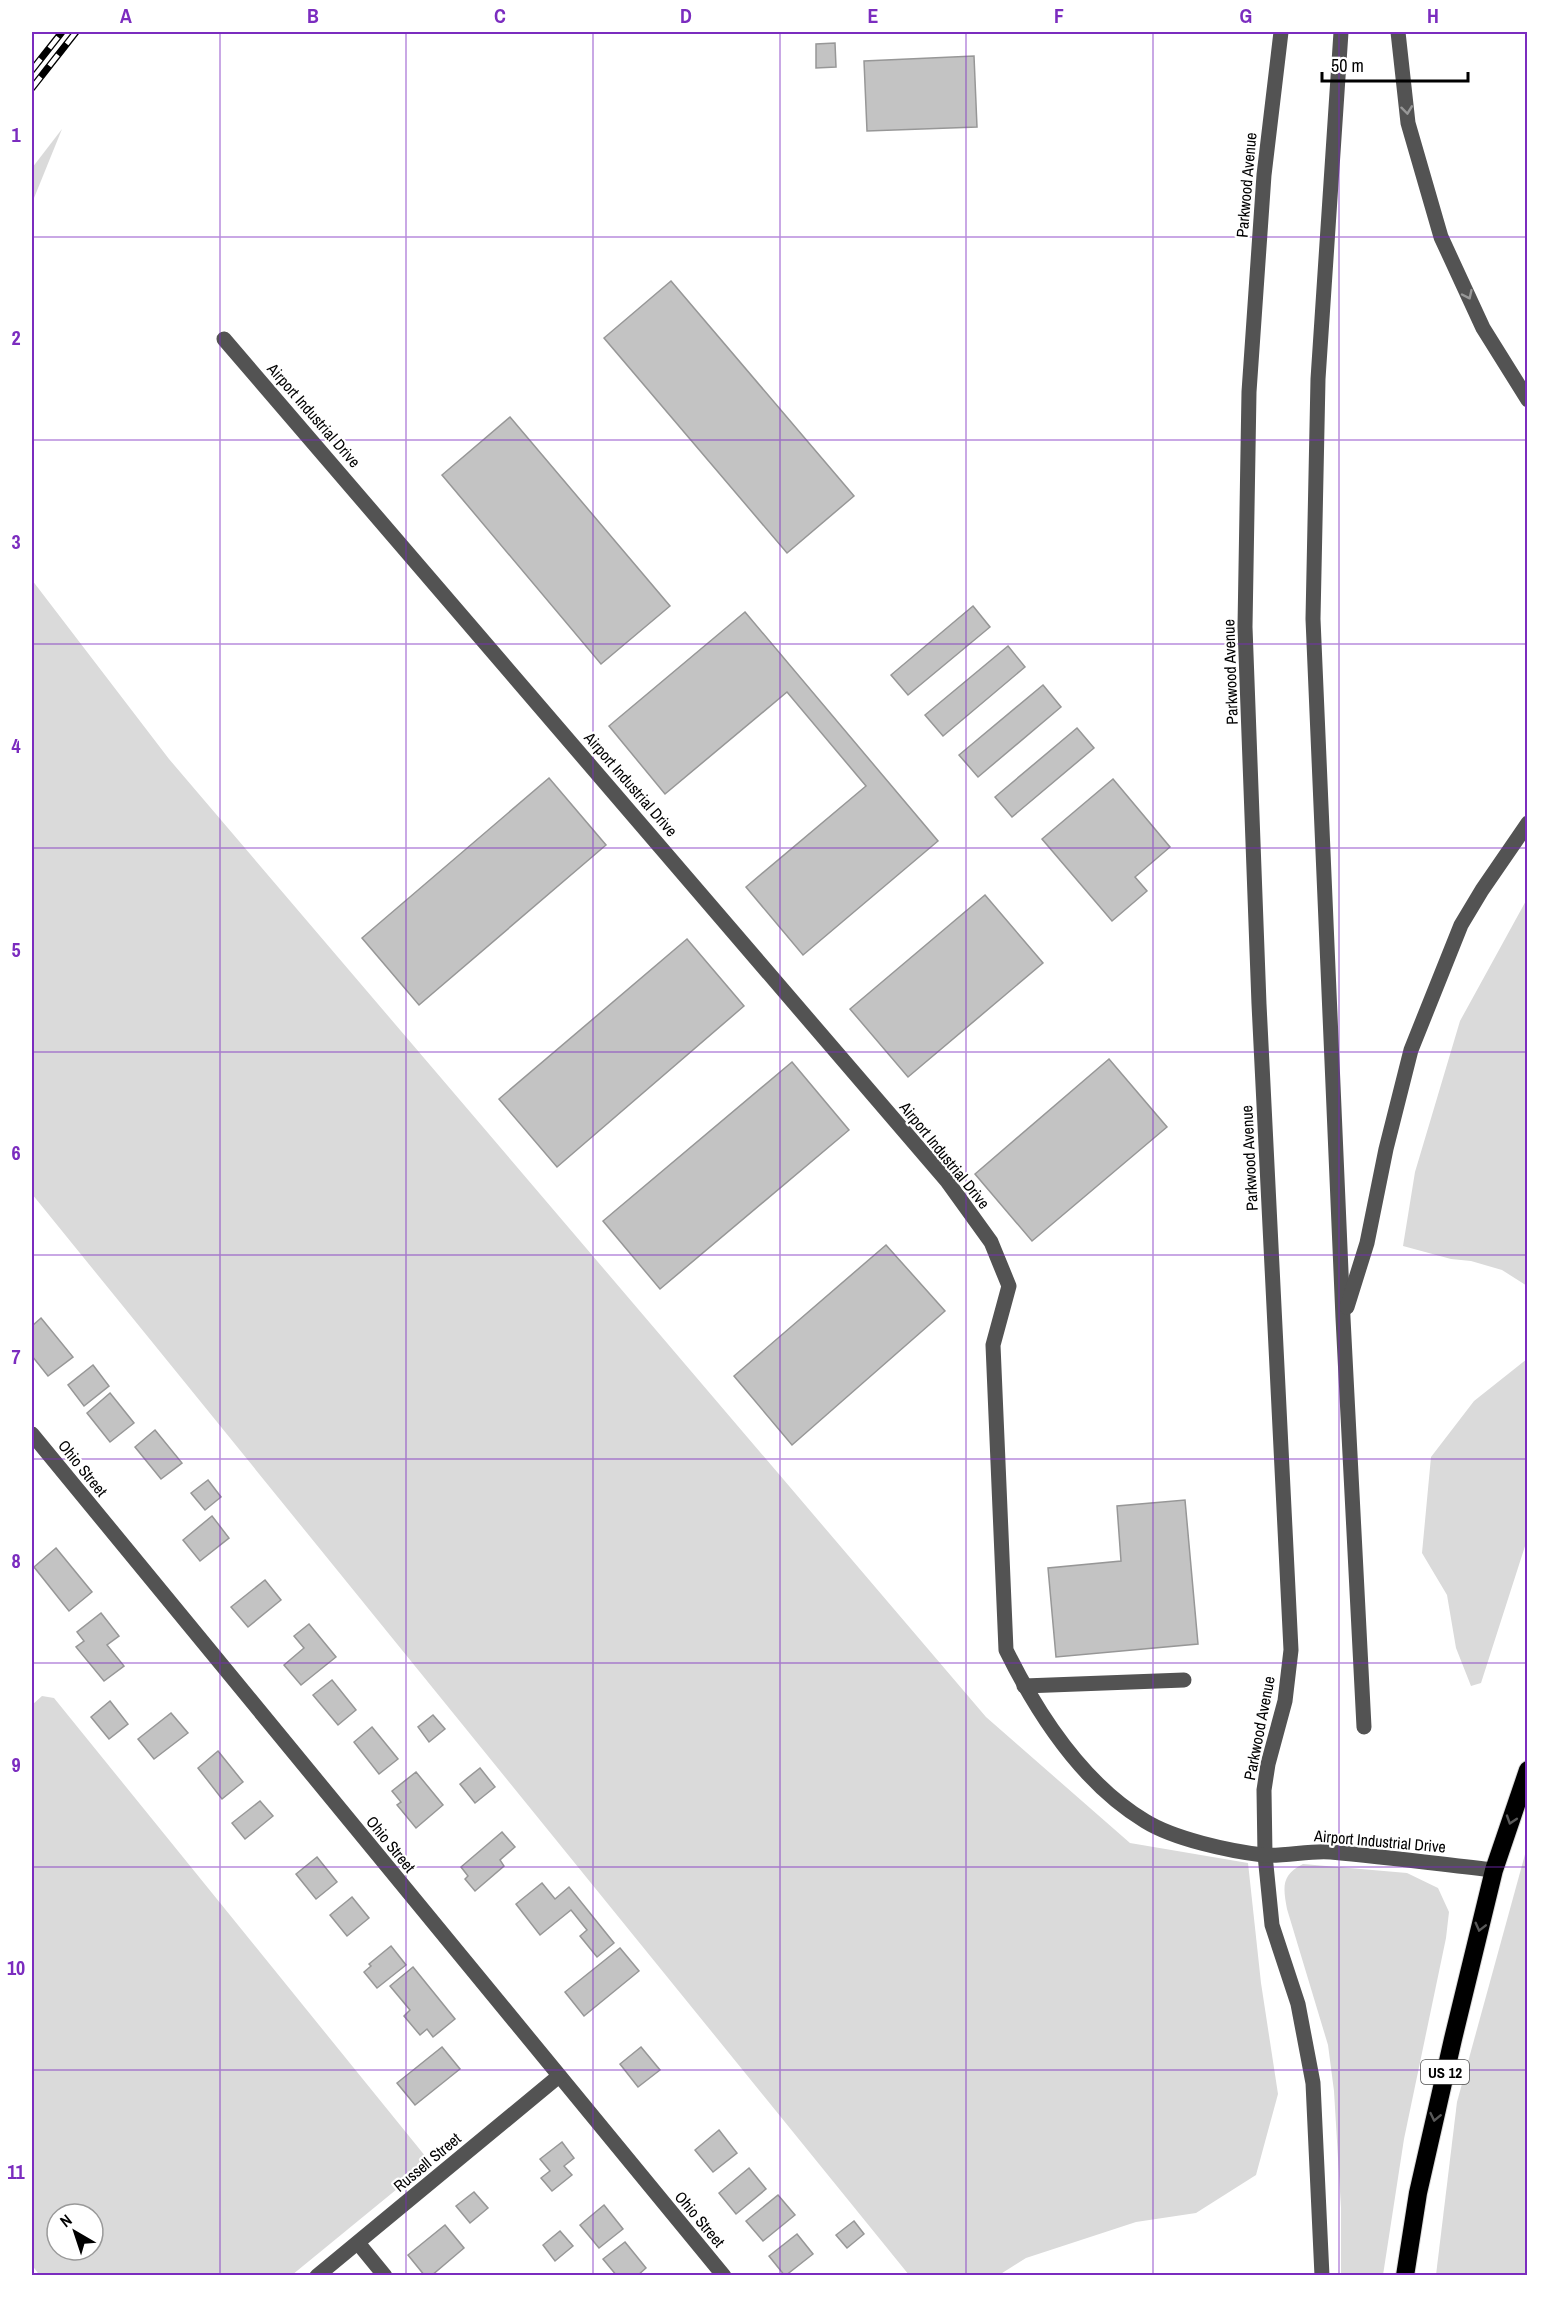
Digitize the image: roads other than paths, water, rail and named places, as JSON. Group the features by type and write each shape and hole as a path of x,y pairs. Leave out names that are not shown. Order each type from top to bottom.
{"highway":[{"name":"US 12","path":"1404,2276 1418,2193 1441,2088 1494,1870 1527,1770"}],"street":[{"name":"Parkwood Avenue","path":"1281,32 1264,175 1249,392 1245,627 1259,1004 1291,1650 1285,1701 1268,1764 1264,1790 1264,1855 1272,1925 1298,2004 1313,2083 1323,2276"},
{"path":"1341,32 1318,379 1313,619 1343,1318 1364,1727"},
{"path":"1398,32 1408,123 1441,237 1483,328 1527,400"},
{"name":"Airport Industrial Drive","path":"225,339 946,1181 991,1242 1009,1286 993,1346 1006,1650 1024,1686 1045,1719 1075,1758 1105,1791 1146,1822 1195,1841 1264,1855 1328,1852 1494,1870"},
{"path":"1343,1318 1368,1243 1386,1149 1411,1050 1461,925 1527,823"},
{"name":"Ohio Street","path":"32,1434 724,2276"},
{"path":"1024,1686 1184,1680"},
{"name":"Russell Street","path":"317,2276 559,2076"},
{"path":"358,2243 385,2276"}],"railway":[{"path":"32,70 62,32"},
{"path":"32,88 76,32"}]}
